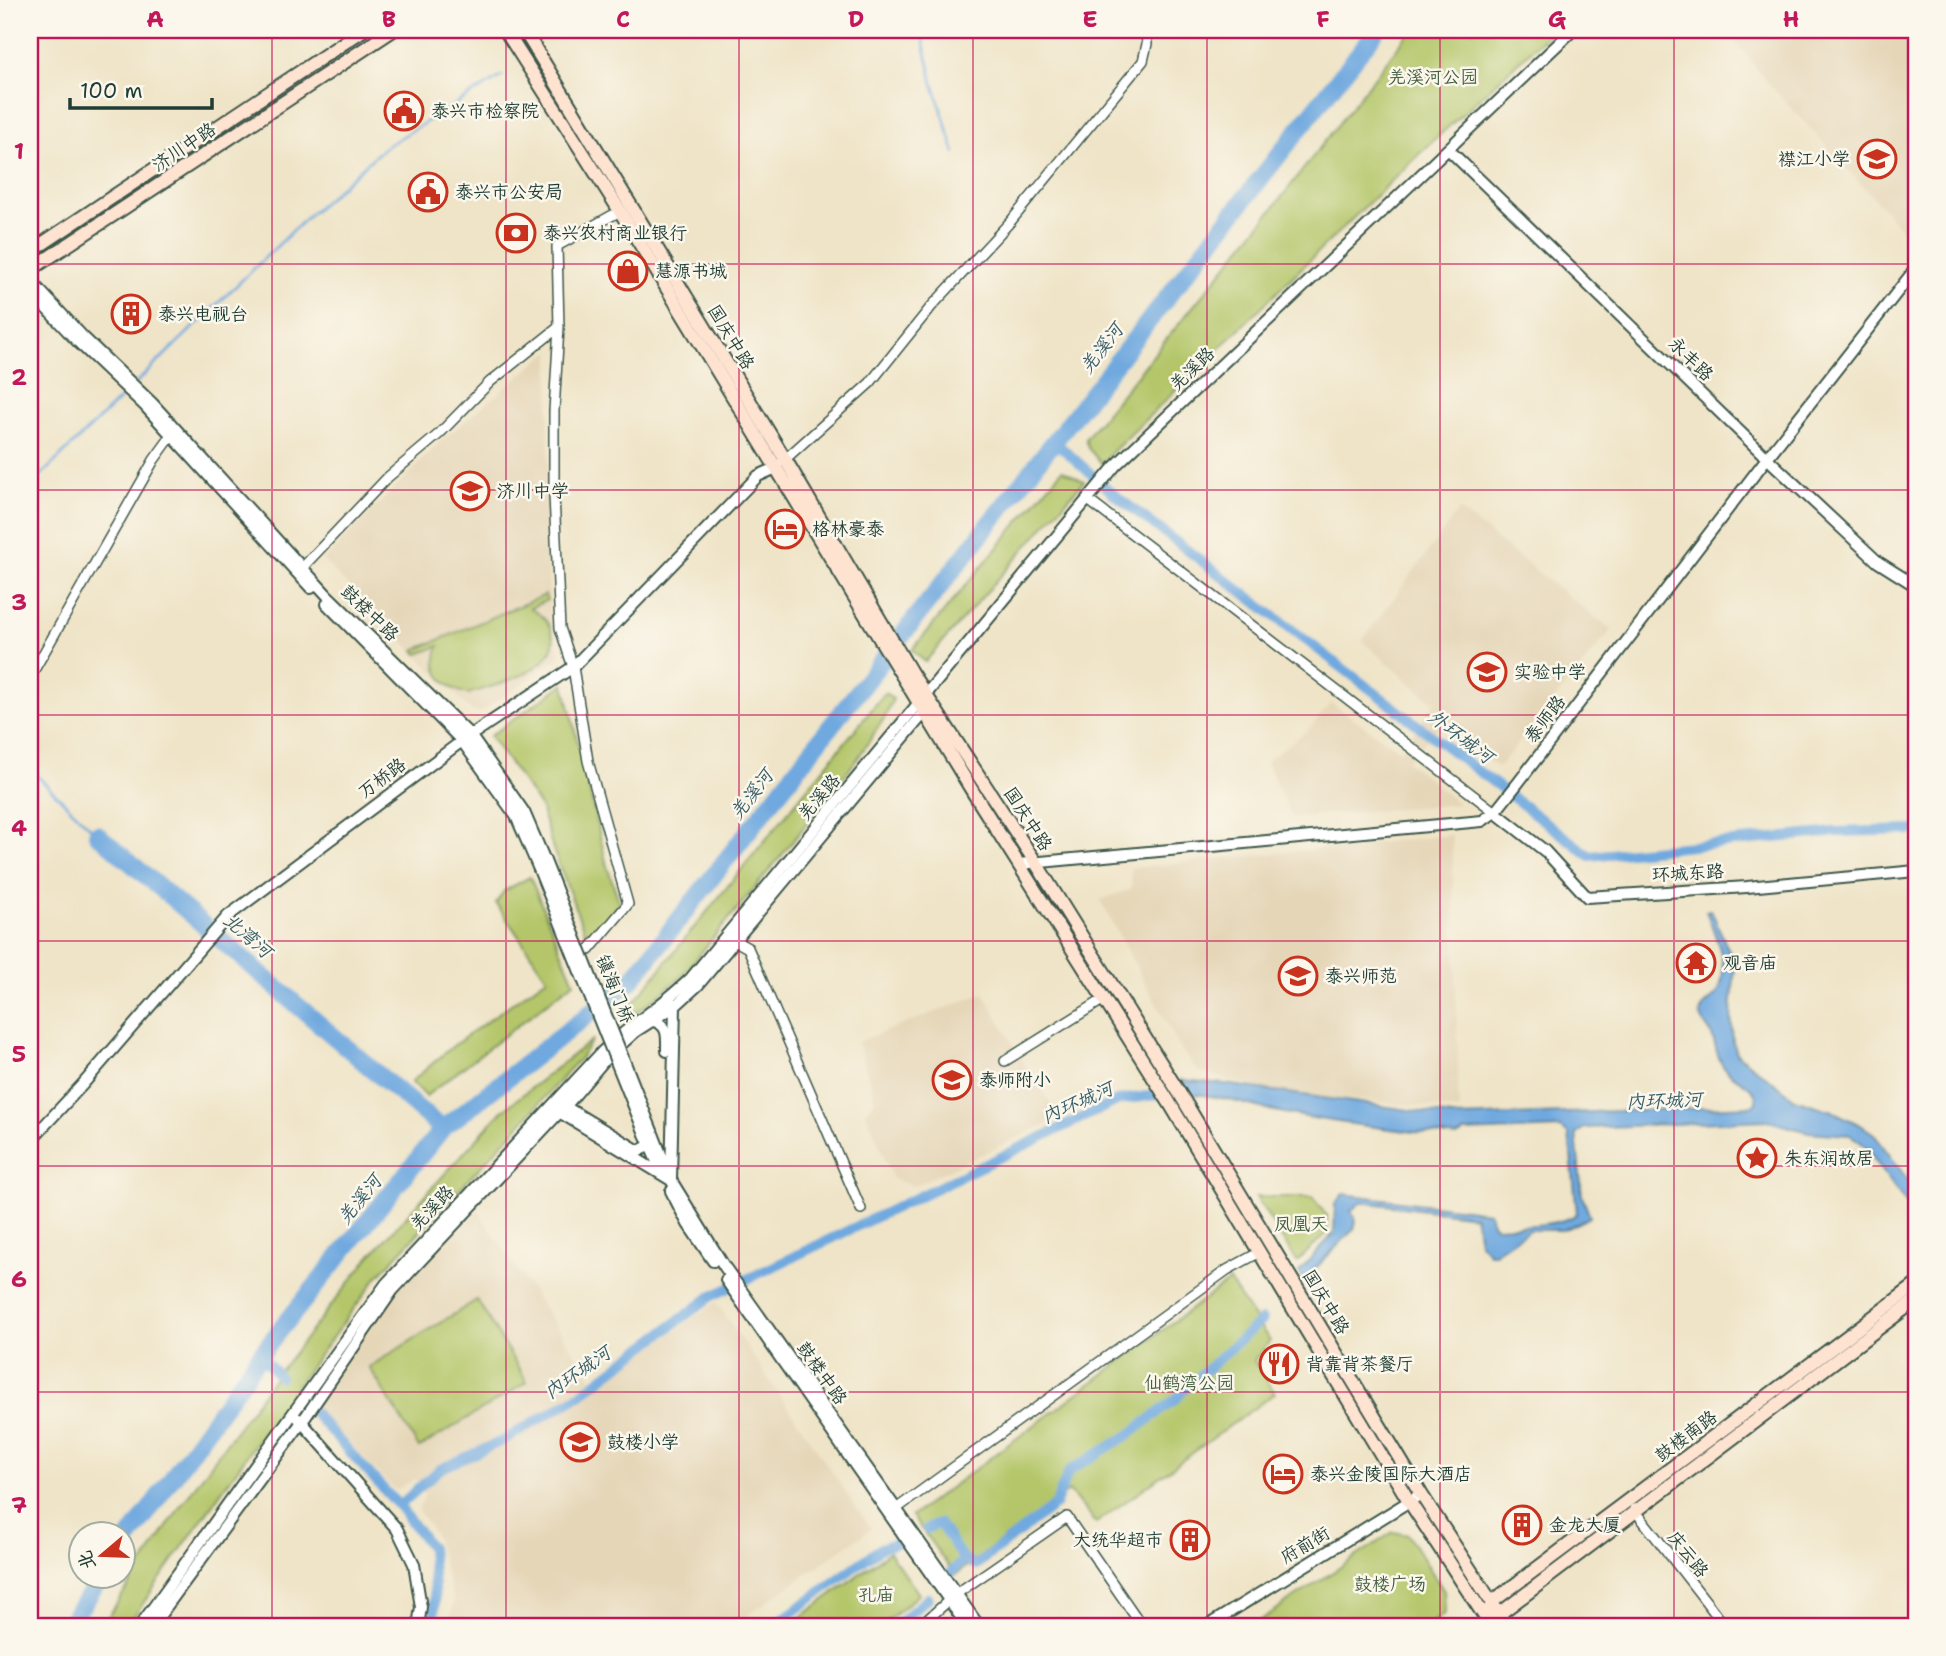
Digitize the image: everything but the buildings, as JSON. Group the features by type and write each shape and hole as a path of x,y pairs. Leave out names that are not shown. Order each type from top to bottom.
{"main road":[{"name":"济川中路","path":"30,252 363,30"},
{"name":"济川中路","path":"30,270 393,30"},
{"name":"国庆中路","path":"505,30 781,463"},
{"name":"国庆中路","path":"524,30 1019,864 1169,1102 1409,1501 1493,1623"},
{"name":"国庆中路","path":"925,704 1036,863 1183,1099 1421,1494 1492,1602"},
{"name":"鼓楼南路","path":"1492,1602 1916,1285"},
{"name":"鼓楼南路","path":"1493,1623 1916,1300"},
{"path":"1492,1602 1493,1623"}],"street":[{"path":"781,463 870,383 931,307 1011,221 1143,61 1147,44 1146,30"},
{"name":"羌溪路","path":"139,1626 386,1284 607,1057 672,1003 691,978 730,938 925,704 1115,466 1573,30"},
{"name":"永丰路","path":"1448,149 1878,562 1916,586"},
{"path":"589,950 628,904 588,761 573,667 560,628 554,411 559,327 557,246 620,211"},
{"name":"泰师路","path":"1498,808 1916,268"},
{"path":"30,280 80,339"},
{"path":"30,291 80,339"},
{"path":"302,568 388,477 439,434 491,382 559,327"},
{"name":"鼓楼中路","path":"80,339 148,404 466,738 524,812 541,864"},
{"path":"30,677 154,460 174,433 296,573 466,738"},
{"name":"万桥路","path":"30,1141 83,1084 228,916 466,738 573,667 758,476 781,463"},
{"path":"1019,864 1482,821 1498,808 1088,499"},
{"name":"环城东路","path":"1498,808 1545,851 1587,897 1747,887 1916,870"},
{"name":"镇海门桥","path":"541,864 688,1224 733,1284"},
{"path":"730,938 748,947 862,1209"},
{"path":"1005,1061 1104,999"},
{"path":"667,1177 672,1003"},
{"name":"羌溪路","path":"152,1626 302,1422 393,1290 629,1026 672,1003"},
{"path":"558,1107 639,1151 651,1138 667,1141 667,1030 662,1023 653,1021"},
{"path":"558,1107 667,1177"},
{"path":"896,1509 1227,1270 1260,1252"},
{"path":"733,1284 952,1597 967,1626"},
{"name":"鼓楼中路","path":"733,1284 896,1509 952,1597 979,1626"},
{"path":"293,1412 397,1529 414,1564 421,1606 418,1626"},
{"name":"府前街","path":"1207,1626 1421,1494"},
{"name":"庆云路","path":"1629,1500 1725,1626"},
{"path":"920,1626 952,1597 1067,1517 1142,1626"}],"shaded area":[{"name":"襟江小学","path":"1726,30 1916,30 1914,242 1765,79"},
{"name":"济川中学","path":"550,351 547,541 550,620 560,657 481,712 472,711 323,560 441,441"},
{"name":"实验中学","path":"1459,510 1611,630 1498,768 1444,722 1407,761 1459,804 1292,817 1266,761 1308,730 1331,703 1400,751 1434,703 1362,641"},
{"name":"泰兴师范","path":"1452,835 1459,1110 1272,1091 1198,1071 1182,1051 1100,900 1131,889 1131,868"},
{"name":"泰师附小","path":"984,993 1021,1059 1057,1114 1049,1123 914,1186 893,1179 866,1112 875,1100 858,1042"},
{"name":"鼓楼小学","path":"478,1211 598,1385 716,1302 871,1529 732,1626 449,1626 454,1602 435,1535 418,1510 425,1495 415,1479 395,1490 313,1406 399,1287"}],"green space":[{"name":"羌溪河公园","path":"1411,30 1553,30 1418,155 1101,463 1088,448 1085,439 1271,211"},
{"path":"1062,470 1084,481 925,662 912,650"},
{"path":"545,595 547,600 530,608 548,623 553,637 552,649 545,659 522,675 468,694 452,687 441,677 436,663 439,646 418,654 415,650"},
{"path":"564,684 607,866 620,904 588,941 554,852 540,806 490,736"},
{"path":"885,693 893,699 885,717 858,758 782,855 680,978 636,1013 628,1009"},
{"path":"530,877 574,982 426,1096 411,1082 453,1046 547,978 496,903 504,891"},
{"path":"593,1039 581,1057 515,1130 378,1276 283,1404 127,1626 102,1626 126,1590 136,1590 136,1574 182,1504 271,1382 371,1255 502,1111"},
{"name":"凤凰天","path":"1256,1197 1312,1197 1327,1216 1327,1233 1297,1262"},
{"name":"仙鹤湾公园","path":"1229,1281 1270,1341 1254,1361 1275,1393 1096,1523 1069,1491 955,1575 912,1516"},
{"path":"477,1300 527,1382 419,1448 369,1367"},
{"name":"鼓楼广场","path":"1393,1532 1408,1535 1444,1591 1445,1613 1427,1626 1252,1626"},
{"name":"孔庙","path":"889,1552 919,1594 881,1626 789,1626"}],"water":[{"path":"1711,910 1735,965 1731,1013 1733,1042 1738,1055 1795,1099 1832,1111 1874,1134 1916,1191 1916,1217 1863,1144 1850,1135 1808,1132 1765,1120 1584,1128 1576,1134 1582,1196 1590,1217 1563,1230 1529,1230 1494,1253 1489,1253 1479,1242 1475,1216 1361,1202 1351,1211 1356,1221 1354,1229 1304,1280 1299,1272 1334,1233 1335,1204 1343,1194 1489,1212 1492,1224 1497,1227 1540,1224 1571,1217 1577,1213 1569,1134 1560,1128 1465,1132 1457,1137 1365,1126 1190,1094 1181,1080 1459,1117 1753,1106 1756,1096 1750,1087 1722,1065 1701,1014 1703,1007 1719,990 1723,970 1720,950 1706,911"}],"waterway":[{"path":"921,30 933,83 955,153"},
{"name":"羌溪河","path":"136,1528 260,1355 442,1129 630,982 1377,30"},
{"path":"136,383 306,218 385,147 502,76"},
{"path":"30,486 127,392"},
{"name":"外环城河","path":"1054,441 1116,496 1590,856 1835,832 1916,830"},
{"name":"北湾河","path":"30,769 97,834"},
{"name":"北湾河","path":"97,834 442,1129"},
{"name":"内环城河","path":"399,1506 440,1469 502,1441 577,1397 710,1297 1119,1100 1170,1093"},
{"path":"927,1529 939,1523 964,1560 976,1565 1055,1505 1069,1471 1130,1434 1176,1399 1262,1320"},
{"path":"260,1355 280,1377"},
{"name":"内环城河","path":"313,1412 399,1506 431,1548 435,1602 433,1626"},
{"path":"773,1626 881,1548 899,1542"},
{"path":"949,1574 964,1560"},
{"name":"羌溪河","path":"67,1626 93,1590"},
{"path":"895,1626 928,1598"}],"place":[{"name":"泰兴市检察院","path":"404,111"},
{"name":"襟江小学","path":"1877,159"},
{"name":"泰兴市公安局","path":"428,192"},
{"name":"泰兴农村商业银行","path":"516,233"},
{"name":"慧源书城","path":"628,271"},
{"name":"泰兴电视台","path":"131,314"},
{"name":"济川中学","path":"470,491"},
{"name":"格林豪泰","path":"785,529"},
{"name":"实验中学","path":"1487,672"},
{"name":"观音庙","path":"1696,963"},
{"name":"泰兴师范","path":"1298,976"},
{"name":"泰师附小","path":"952,1080"},
{"name":"朱东润故居","path":"1757,1158"},
{"name":"背靠背茶餐厅","path":"1279,1364"},
{"name":"鼓楼小学","path":"580,1442"},
{"name":"泰兴金陵国际大酒店","path":"1283,1474"},
{"name":"金龙大厦","path":"1522,1525"},
{"name":"大统华超市","path":"1190,1540"}]}
